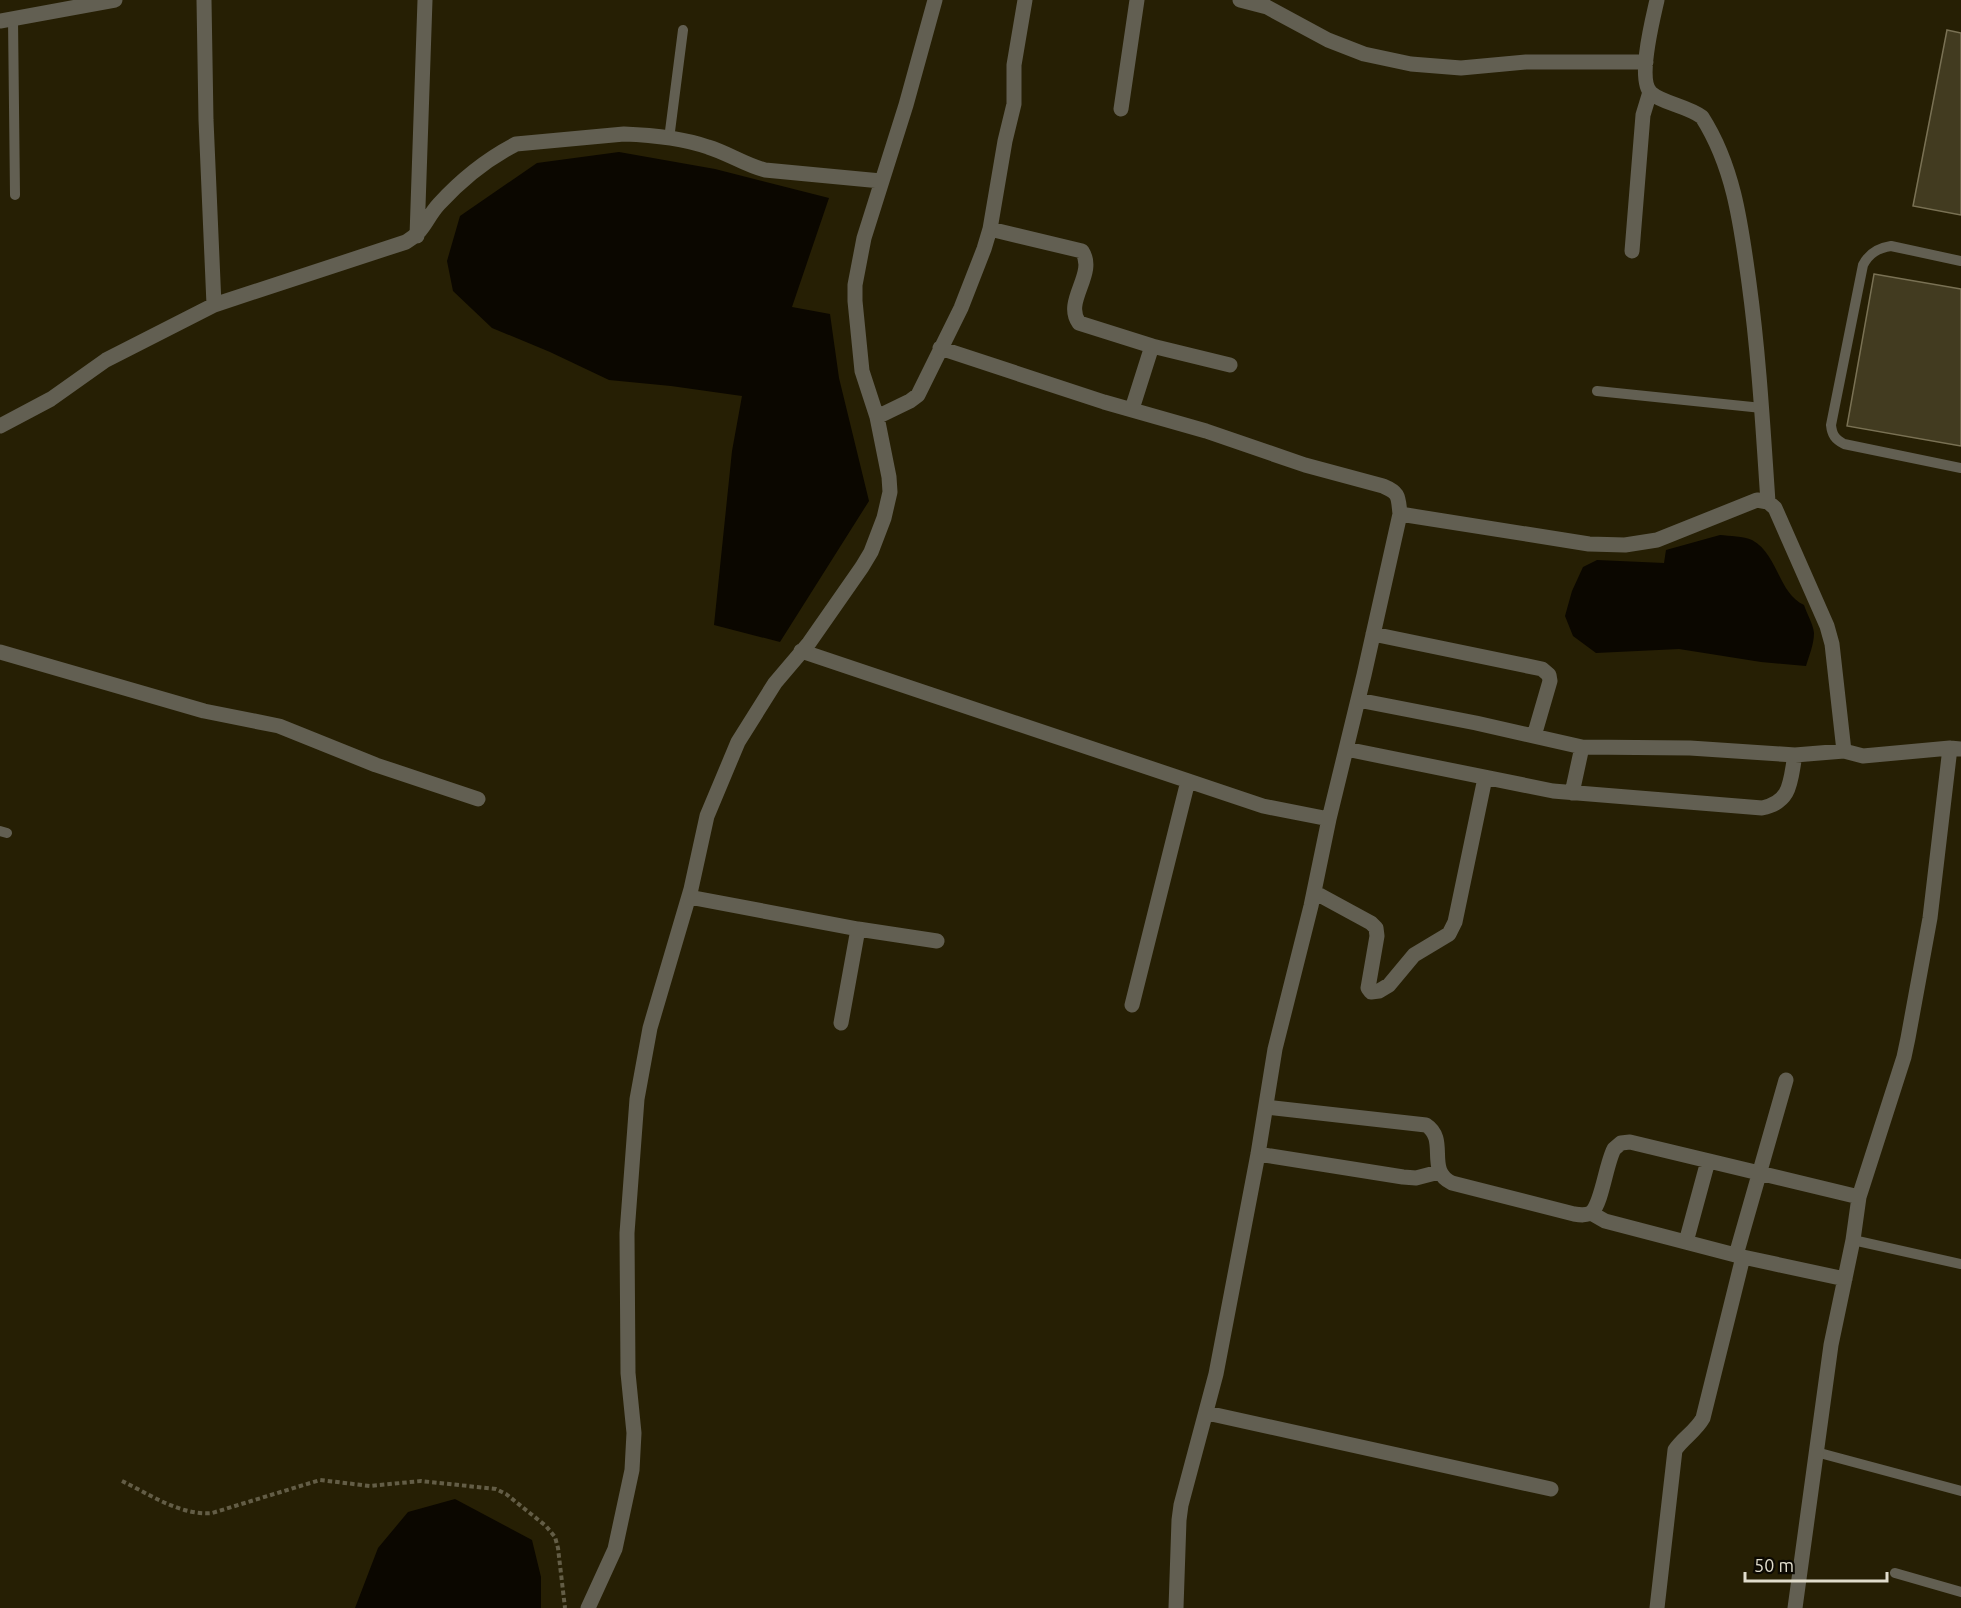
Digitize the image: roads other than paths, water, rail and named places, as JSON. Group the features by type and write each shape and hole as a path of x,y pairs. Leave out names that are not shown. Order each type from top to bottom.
{"street":[{"path":"7,20 115,0"},
{"path":"204,0 206,120 214,305"},
{"path":"417,236 425,0"},
{"path":"588,1608 615,1549 632,1470 634,1433 628,1373 627,1233 637,1099 650,1028 688,897 707,816 738,742 775,683 862,567 871,552 884,518 890,492 890,477 877,417 861,364 855,285 864,238 906,105 935,0"},
{"path":"877,417 918,395 961,308 982,257 990,229 1005,141 1014,104 1014,65 1026,0"},
{"path":"1121,109 1137,0"},
{"path":"1240,0 1267,7 1328,40 1364,54 1411,64 1461,68 1526,62 1646,62"},
{"path":"1632,251 1643,115 1650,92 1645,79 1646,62 1657,0"},
{"path":"1650,92 1693,110 1702,117 1731,180 1742,225 1759,354 1768,502"},
{"path":"0,426 51,399 106,360 214,305 346,263 417,236 437,207 459,184 516,144 624,134 710,147 749,166 765,170 881,182"},
{"path":"990,229 1082,251 1087,266 1074,310 1075,318 1079,323 1152,346 1230,364"},
{"path":"1132,410 1152,346"},
{"path":"940,348 1132,410 1206,431 1305,465 1383,486 1396,493 1400,514 1314,892 1275,1050 1258,1154 1207,1413 1179,1520 1176,1608"},
{"path":"1400,514 1589,544 1625,545 1657,540 1757,500 1768,502 1775,508 1827,626 1835,659 1840,730 1844,751"},
{"path":"1373,634 1542,669 1549,675 1550,681 1534,736"},
{"path":"801,651 1263,806 1329,819"},
{"path":"0,652 204,711 279,726 376,765 478,799"},
{"path":"1358,700 1582,747 1690,748 1795,755 1844,751 1863,756 1955,749 1930,918 1908,1038 1859,1197 1853,1240 1831,1345 1795,1608"},
{"path":"1572,793 1582,747"},
{"path":"1346,749 1572,793 1762,808 1775,806 1787,793 1795,755"},
{"path":"1314,892 1371,923 1376,928 1377,936 1368,988 1371,992 1379,991 1389,984 1414,955 1449,934 1455,922 1485,777"},
{"path":"1132,1005 1188,781"},
{"path":"688,897 858,929 937,940"},
{"path":"840,1023 858,929"},
{"path":"1657,1608 1676,1450 1680,1443 1699,1427 1703,1418 1758,1173 1785,1080"},
{"path":"1266,1107 1426,1125 1434,1130 1437,1138 1439,1172 1443,1179 1574,1214 1591,1213 1596,1204 1610,1156 1621,1143 1630,1142 1859,1197"},
{"path":"1258,1154 1403,1177 1416,1178 1439,1172"},
{"path":"1686,1242 1708,1161"},
{"path":"1591,1213 1605,1221 1740,1256 1845,1279"},
{"path":"1207,1413 1551,1489"}],"lane":[{"path":"7,20 15,195"},
{"path":"669,139 684,30"},
{"path":"1961,261 1891,246 1882,248 1867,258 1863,265 1831,424 1836,440 1844,444 1961,468"},
{"path":"1597,391 1762,408"},
{"path":"1853,1240 1961,1264"},
{"path":"1816,1452 1961,1491"},
{"path":"1895,1573 1961,1592"}]}
